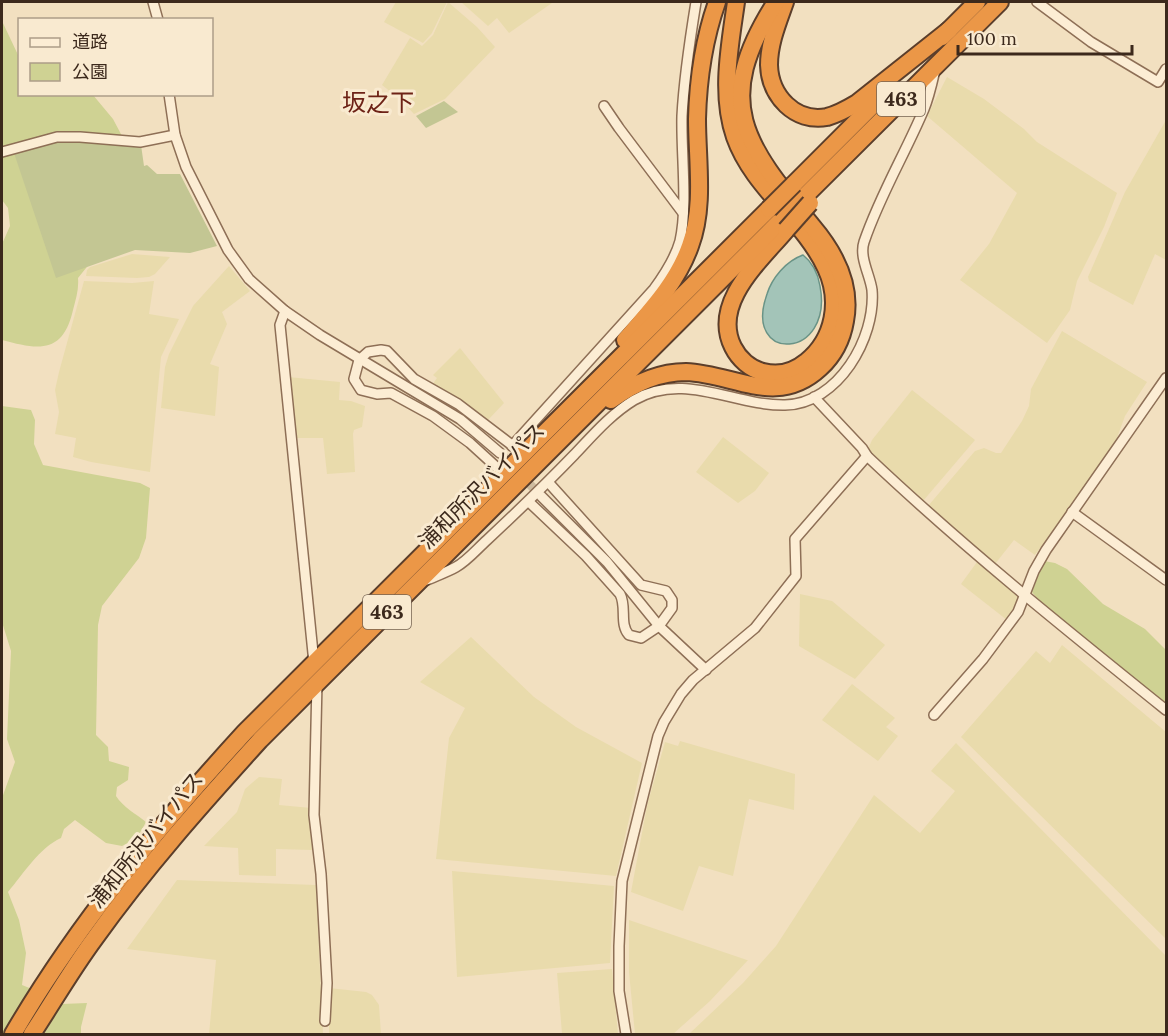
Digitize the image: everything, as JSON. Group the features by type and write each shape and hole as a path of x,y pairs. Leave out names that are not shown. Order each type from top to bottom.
{"highway":[{"path":"522,449 665,292 676,277 687,254 695,231 698,202 697,118 700,77 707,34 717,2"},
{"path":"736,2 728,87 728,105 735,137 757,176 818,254 830,278 833,291 832,322 820,349 802,365 791,371 770,374 749,366 741,359 730,340 727,319 731,303 778,220"},
{"path":"477,522 599,411 632,387 658,376 685,372 712,375 767,388 790,387 812,375 831,356 845,322 847,309 845,284 841,271 828,246 761,160 750,140 742,111 741,97 745,67 757,34 776,2"},
{"path":"785,2 770,54 771,79 775,90 785,103 797,113 807,116 828,117 857,103 949,30"},
{"name":"浦和所沢バイパス","path":"32,1035 94,939 147,869 197,810 317,682 778,220 949,30 977,2"},
{"name":"浦和所沢バイパス","path":"803,194 1000,2"},
{"name":"浦和所沢バイパス","path":"13,1035 82,930 174,810 245,732 504,474 522,449 778,220"}],"street":[{"path":"153,2 157,18"},
{"path":"504,474 470,443 433,416 391,393 377,394 361,390 354,379 359,360 368,352 387,351 414,379 465,409 522,449 573,381 654,289 671,264 680,241 683,213 683,92 696,2"},
{"path":"1037,2 1091,42 1158,82 1167,69"},
{"path":"412,586 458,567 529,502 620,410 636,399 652,392 683,388 770,405 788,405 814,397 843,375 853,362 864,340 871,319 869,276 862,247 885,187 925,107 938,62"},
{"path":"169,96 175,135 186,167 233,259 249,279 285,311 359,360 460,419 500,453"},
{"path":"604,106 683,213"},
{"path":"2,152 57,137 140,142 175,135"},
{"path":"285,311 280,325 315,663"},
{"path":"934,715 983,659 1018,612 1038,564 1167,378"},
{"path":"814,397 867,456 911,498 1025,596 1167,710"},
{"path":"626,1035 619,991 622,881 658,736 681,694 755,628 790,585 796,576 795,539 867,456"},
{"path":"529,502 586,556 620,594 624,601 625,631 629,635 641,638 659,626 672,608 672,600 666,591 641,585 548,482"},
{"path":"541,496 607,562 659,626 706,670"},
{"path":"1072,512 1167,580"},
{"path":"317,682 315,815 327,983 325,1022"}],"shaded area":[{"path":"396,2 447,2 432,33 423,43 384,22"},
{"path":"448,2 477,27 495,47 445,99 414,114 382,85 410,38 422,46 433,35"},
{"path":"461,2 552,3 509,33 497,18 488,26"},
{"path":"947,77 984,99 1024,129 1037,142 1117,193 1104,227 1077,281 1070,310 1047,343 960,280 989,244 1017,193 927,116"},
{"path":"1166,120 1166,260 1155,254 1133,305 1089,281 1088,277 1125,192"},
{"path":"132,254 170,257 155,274 149,277 86,276 90,267"},
{"path":"229,266 250,291 222,312 227,324 210,364 219,367 215,416 161,408 165,367 169,354 193,306"},
{"path":"84,281 132,283 154,281 149,314 179,319 161,357 150,472 73,457 76,438 55,434 59,412 55,390"},
{"path":"1062,331 1147,382 1125,416 1114,446 1035,555 1014,540 995,564 928,506 975,451 984,448 1001,453 1022,421 1029,406 1031,389"},
{"path":"460,348 504,403 488,420 462,401 432,385 437,378 433,375"},
{"path":"288,377 340,382 339,400 365,406 362,427 354,430 353,434 355,472 327,474 323,438 294,438"},
{"path":"912,390 975,440 923,501 868,449 872,440"},
{"path":"723,437 769,473 755,491 738,503 696,472"},
{"path":"977,562 1018,595 1017,603 1007,620 961,584"},
{"path":"800,594 832,601 885,645 855,679 799,646"},
{"path":"471,637 534,697 576,727 642,763 616,876 436,859 449,738 465,708 420,682"},
{"path":"1062,645 1166,732 1166,939 961,737 1036,651 1050,663"},
{"path":"852,684 895,718 886,727 898,736 878,761 822,720"},
{"path":"680,741 795,774 794,810 749,799 733,876 699,866 683,911 631,892 647,806 665,742 678,746"},
{"path":"956,743 1166,956 1166,1034 689,1034 743,983 776,946 874,795 920,833 955,791 931,771"},
{"path":"259,777 282,779 279,805 311,808 312,850 276,849 276,876 239,875 238,848 204,846 237,812 245,789"},
{"path":"452,871 614,886 610,963 457,977"},
{"path":"177,880 316,885 323,1034 209,1034 216,960 127,949"},
{"path":"629,920 748,960 710,1001 673,1034 635,1034 629,972"},
{"path":"612,969 618,1034 562,1034 557,973"},
{"path":"329,988 366,992 372,995 379,1005 381,1034 329,1034"}],"green space":[{"path":"2,21 18,55 18,96 94,96 113,119 122,136 62,133 27,140 28,153 90,263 78,278 78,290 69,324 63,335 48,345 27,346 2,340 2,244 10,226 8,208 2,200"},
{"path":"444,101 458,112 426,128 416,116"},
{"path":"59,140 141,145 144,166 147,165 157,174 180,174 217,246 190,253 135,250 56,278 14,153"},
{"path":"2,406 31,410 35,420 34,444 43,465 140,483 150,488 146,538 139,558 102,606 98,625 96,735 108,747 109,761 129,767 128,780 117,787 116,796 146,822 137,838 122,846 106,843 75,820 64,829 61,838 39,854 8,892 19,920 26,953 22,985 32,989 10,1034 2,1034 2,798 15,762 7,739 11,651 2,622"},
{"path":"1044,561 1067,569 1103,604 1145,629 1166,650 1166,711 1098,653 1093,645 1049,613 1032,592"},
{"path":"87,1003 81,1034 44,1034 62,1004"}],"water":[{"path":"803,255 812,265 818,277 821,310 814,328 803,340 789,344 776,342 767,333 763,317 767,294 780,271 791,261"}],"tunnel":[{"path":"500,453 541,496"}],"district":[{"name":"坂之下","path":"378,103"}]}
